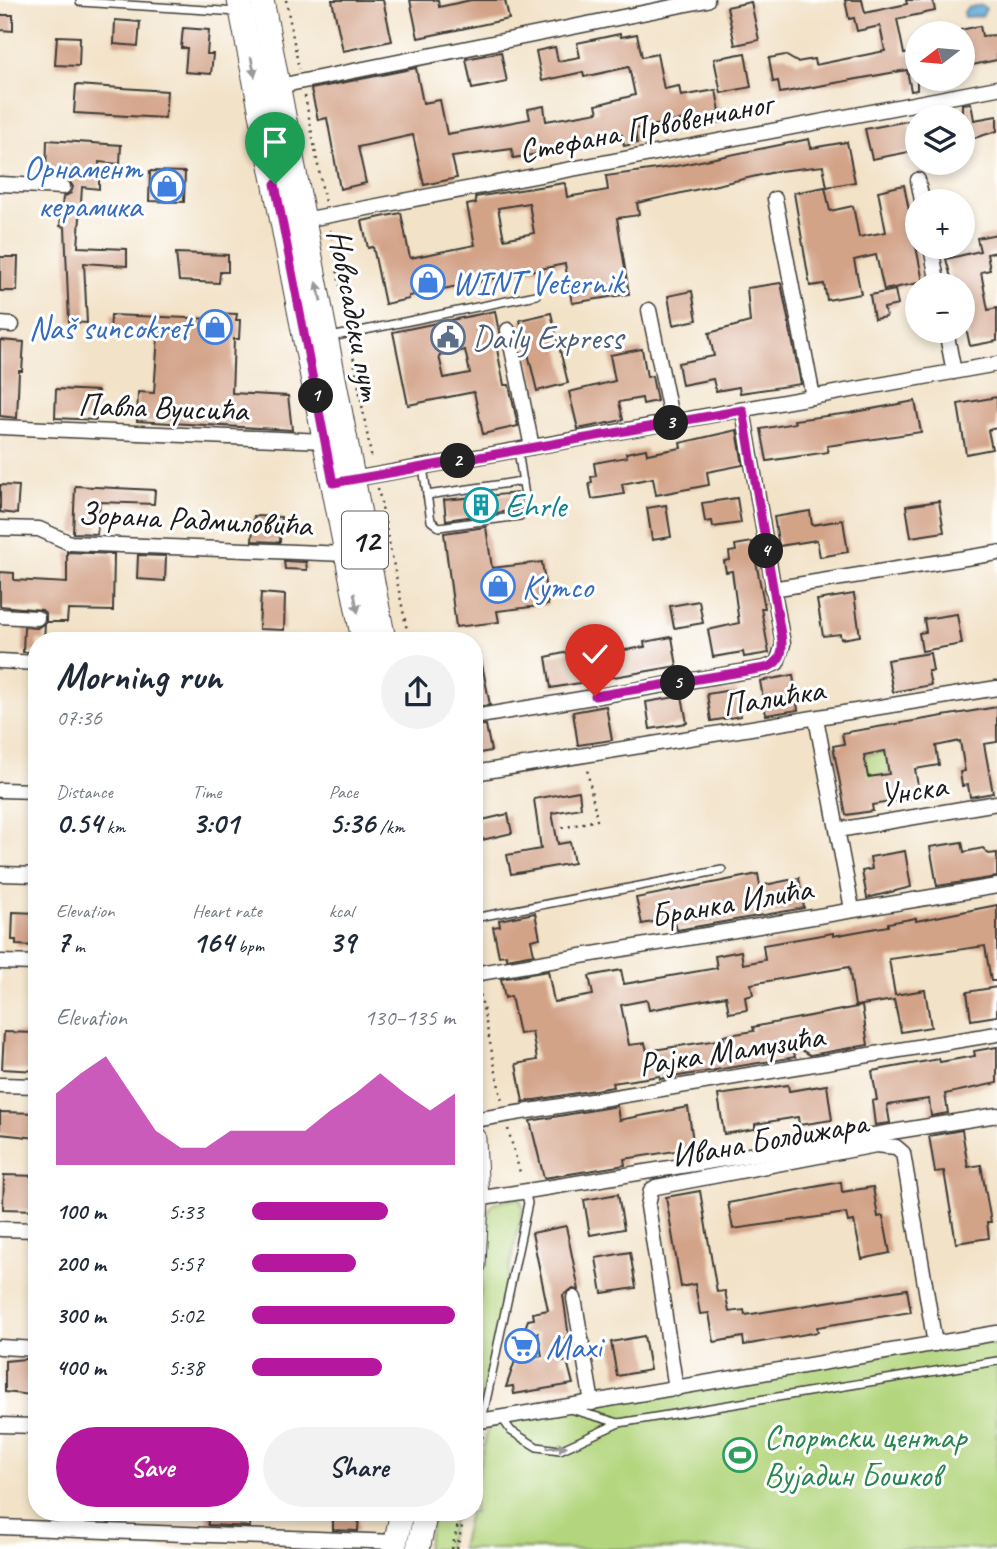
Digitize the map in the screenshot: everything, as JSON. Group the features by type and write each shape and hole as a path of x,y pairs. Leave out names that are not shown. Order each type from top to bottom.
{"main road":[{"name":"Новосадски пут","path":"262,0 304,220 339,336 354,479 383,632"},
{"name":"Новосадски пут","path":"241,6 324,441 354,479 346,554 361,632"},
{"path":"394,1546 400,1521"},
{"path":"418,1549 424,1521"}],"street":[{"path":"279,86 707,0"},
{"name":"Стефана Првовенчаног","path":"304,220 997,88"},
{"path":"918,180 920,189"},
{"path":"0,184 63,187"},
{"path":"775,200 813,397"},
{"path":"649,310 672,422"},
{"path":"508,330 525,449"},
{"path":"948,343 954,372"},
{"path":"354,479 997,364"},
{"path":"483,715 772,666 781,656 783,644 743,410"},
{"name":"Павла Вуисића","path":"0,427 324,441"},
{"name":"Зорана Радмиловића","path":"0,528 39,529 70,543 346,554"},
{"path":"772,589 997,553"},
{"path":"0,616 37,618"},
{"path":"0,661 28,663"},
{"name":"Палићка","path":"483,772 997,688"},
{"name":"Унска","path":"816,718 852,909"},
{"path":"0,790 28,791"},
{"name":"Унска","path":"838,830 997,803"},
{"path":"0,874 28,875"},
{"name":"Бранка Илића","path":"483,973 997,886"},
{"path":"0,962 28,963"},
{"name":"Рајка Мамузића","path":"483,1118 997,1034"},
{"path":"0,1085 28,1086"},
{"path":"483,1198 997,1115"},
{"name":"Ивана Болдижара","path":"676,1389 648,1206 651,1190 876,1145 897,1147 903,1153 935,1344"},
{"path":"0,1228 28,1230"},
{"path":"573,1298 592,1403"},
{"path":"483,1420 997,1334"},
{"path":"0,1348 28,1349"},
{"path":"0,1425 28,1426"},
{"path":"0,1527 394,1546"}],"lane":[{"path":"80,2 241,6"},
{"path":"339,336 536,295"},
{"path":"423,467 432,521 439,527 520,516 527,509 523,481 525,449"},
{"path":"427,495 523,481"},
{"path":"483,916 722,870"},
{"path":"483,1392 528,1203 525,1192"},
{"path":"502,1418 511,1431 537,1447 560,1450 620,1423 997,1361"},
{"path":"566,1408 620,1423"}],"path":[{"path":"286,0 327,215 354,479 383,513 407,632"},
{"path":"562,828 597,820 585,755"},
{"path":"483,1013 504,1115 525,1192"},
{"path":"454,1549 461,1521"}],"green space":[{"path":"885,752 905,771 880,775 883,793 836,759"},
{"path":"519,1198 523,1207 483,1391 483,1254 485,1218 493,1203"},
{"name":"Спортски центар Вујадин Бошков","path":"997,1336 997,1549 461,1549 467,1521 483,1521 483,1450 490,1419"},
{"path":"432,1521 453,1521 447,1549 426,1549"}],"water":[{"path":"982,5 986,9 982,16 965,17 967,8"}],"building":[{"path":"332,0 383,0 392,41 343,51"},
{"path":"410,0 438,0 439,7 471,0 505,0 509,19 418,38"},
{"path":"845,0 862,0 865,13 907,4 906,0 933,0 935,11 897,19 905,54 905,70 780,93 778,81 773,82 769,58 785,55 797,62 814,59 815,65 885,51 880,26 857,31 854,18 849,19"},
{"path":"751,2 759,40 735,45 727,7"},
{"path":"0,15 13,15 13,31 0,30"},
{"path":"115,20 140,22 138,46 114,44"},
{"path":"980,26 982,36 997,35 997,60 975,64 975,27"},
{"path":"183,28 209,30 207,54 213,54 211,74 185,72 187,48 181,48"},
{"path":"620,34 621,37 637,34 642,57 657,54 664,89 679,86 681,96 716,90 722,122 689,128 687,119 635,129 637,143 624,146 622,135 593,141 593,145 513,158 512,149 452,157 457,178 424,185 413,135 358,147 366,183 340,189 327,118 318,120 311,89 416,68 423,103 440,100 447,134 530,119 528,109 544,106 546,121 598,112 596,105 635,95 629,67 584,77 583,72 542,81 536,51 555,47 558,61 580,57 577,43"},
{"path":"57,36 80,37 79,66 55,65"},
{"path":"501,52 507,82 472,89 466,59"},
{"path":"745,53 751,87 721,93 714,59"},
{"path":"76,85 167,91 165,118 74,113"},
{"path":"997,116 997,131 975,138 975,120"},
{"path":"905,122 905,153 872,159 865,129"},
{"path":"809,139 811,148 847,142 855,182 827,187 823,166 779,171 637,203 639,215 617,218 629,294 572,303 565,264 409,296 409,299 385,304 373,247 368,248 362,221 401,213 410,258 475,245 467,205 476,203 475,197 565,183 567,197 608,190 606,176 671,167","holes":["529,203 534,233 504,239 498,208"]},
{"path":"47,140 121,145 120,164 99,162 99,189 82,187 78,247 127,249 127,266 84,263 87,323 69,322 65,227 60,226 63,197 71,193 73,187 68,179 46,177"},
{"name":"Орнамент керамика","path":"150,171 185,172 184,202 149,201"},
{"path":"904,185 905,259 918,259 921,273 905,273 905,286 884,290 876,255 854,260 861,294 827,300 824,284 810,286 794,193 825,187 830,211 853,206 859,237 886,232 878,191"},
{"path":"997,234 997,252 987,254 990,270 981,272 988,310 997,308 997,341 970,346 969,343 975,343 975,273 950,273 946,259 975,259 975,252 980,251 977,238"},
{"path":"176,253 228,255 228,272 220,272 219,283 179,281"},
{"path":"0,257 18,257 17,291 0,291"},
{"path":"781,283 801,384 740,393 739,387 716,391 713,379 682,385 678,363 714,356 709,333 750,322 747,288"},
{"path":"895,290 898,305 884,308 886,317 874,319 870,295"},
{"path":"692,291 697,320 673,325 668,296"},
{"path":"495,311 501,343 496,344 504,385 509,385 518,426 483,434 474,392 408,405 393,332","holes":["465,350 470,373 444,378 439,356"]},
{"path":"214,313 237,314 236,320 240,320 239,339 234,339 232,393 288,396 292,430 137,421 138,392 154,393 158,336 110,334 111,315 214,319"},
{"path":"551,313 568,383 537,391 520,320"},
{"path":"0,340 24,342 22,371 19,371 17,418 0,416"},
{"path":"642,349 647,377 652,376 657,401 643,404 642,398 619,402 623,420 578,429 569,392 615,381 610,355"},
{"path":"56,389 98,391 96,420 55,418"},
{"path":"997,397 997,428 988,430 992,449 966,454 958,404"},
{"path":"915,401 921,432 827,446 828,452 767,461 761,429 795,423 794,420"},
{"path":"737,430 743,465 707,472 709,485 656,495 653,478 622,484 624,494 592,499 589,483 592,482 591,477 596,476 594,463 627,457 626,453 646,449 647,454 681,448 680,443"},
{"path":"0,485 19,486 17,514 0,512"},
{"path":"75,486 155,490 154,504 100,502 97,534 73,533"},
{"name":"Ehrle","path":"517,493 517,510 446,520 444,500"},
{"path":"737,498 741,523 713,527 712,521 705,522 702,503"},
{"path":"939,501 944,532 911,537 906,506"},
{"path":"666,505 671,537 652,540 647,508"},
{"path":"810,511 812,525 843,520 848,552 820,557 817,540 779,546 774,517"},
{"path":"254,516 281,517 280,542 252,541"},
{"name":"Kymco","path":"486,527 492,568 542,562 548,605 497,611 499,622 456,627 444,533"},
{"path":"752,542 765,608 761,608 769,653 744,657 743,652 713,657 708,630 739,623 732,571 726,572 724,561 730,560 729,552 736,551 735,545"},
{"path":"67,552 114,554 113,611 68,610 67,622 46,622 46,614 42,610 0,606 0,572 14,573 14,580 67,583"},
{"path":"138,555 166,556 165,581 137,579"},
{"path":"284,561 306,562 307,570 285,569"},
{"path":"261,593 285,595 284,630 259,629"},
{"path":"854,594 860,636 841,639 840,634 823,636 817,600"},
{"path":"699,601 703,623 674,628 670,606"},
{"path":"957,614 962,644 922,651 919,633 926,632 924,619"},
{"path":"45,623 44,632 28,632 28,652 23,652 24,627 37,628"},
{"path":"672,637 677,666 551,688 546,657 609,643 611,652 645,647 644,642"},
{"path":"930,653 933,671 928,671 931,685 893,692 887,660"},
{"path":"483,669 490,705 483,706"},
{"path":"793,675 798,710 766,715 760,681"},
{"path":"737,689 741,716 711,721 707,694"},
{"path":"682,696 687,723 650,729 646,702"},
{"path":"606,706 612,740 578,745 573,712"},
{"path":"997,707 997,742 984,744 993,793 970,797 968,785 962,786 960,772 965,771 960,741 936,746 939,765 915,769 920,797 872,805 873,811 846,815 833,746 844,744 842,733","holes":["885,751 889,774 868,777 864,755"]},
{"path":"483,725 486,725 491,751 483,752"},
{"path":"579,791 581,808 552,813 558,844 570,842 574,863 511,874 507,855 541,849 534,799"},
{"path":"508,814 512,833 483,840 483,820"},
{"path":"962,842 964,852 983,848 989,854 997,853 997,877 937,886 930,847"},
{"path":"905,851 911,887 867,898 862,871 872,869 870,857"},
{"path":"758,874 760,886 799,878 804,908 677,930 674,918 642,924 636,898"},
{"path":"997,905 997,981 991,981 985,946 889,959 895,995 925,990 931,1027 901,1032 894,1000 855,1006 849,967 751,984 753,995 745,997 747,1010 729,1013 726,996 649,1010 647,1000 621,1005 629,1045 645,1043 647,1051 724,1039 723,1036 754,1031 753,1027 862,1006 868,1045 810,1055 793,1045 795,1057 660,1079 660,1076 612,1083 613,1087 523,1102 516,1064 537,1060 532,1032 519,1034 511,996 505,998 501,979 548,971 554,1002 593,995 589,976 621,970 624,984 717,968 715,956 741,951 743,964 765,960 763,945 833,933 833,936 888,926 888,923 916,918 916,921"},
{"path":"13,912 28,913 28,946 16,945 16,940 12,940"},
{"path":"535,913 540,938 531,940 534,954 507,959 506,955 499,956 493,927 500,926 499,920"},
{"path":"997,987 997,1016 971,1020 967,992"},
{"path":"4,1032 28,1033 28,1070 2,1069"},
{"path":"997,1047 997,1083 945,1094 948,1113 931,1116 929,1099 887,1105 890,1123 875,1125 872,1101 877,1100 872,1071 939,1059 940,1062 975,1056 974,1051"},
{"path":"788,1085 789,1091 827,1085 832,1120 799,1125 798,1117 755,1124 755,1129 724,1134 718,1095"},
{"path":"617,1106 619,1120 688,1107 694,1148 624,1159 625,1165 544,1178 530,1121"},
{"path":"0,1112 28,1113 28,1137 0,1134"},
{"path":"962,1130 968,1167 981,1165 991,1222 987,1222 989,1238 956,1243 944,1171 935,1172 929,1136"},
{"path":"4,1175 28,1176 28,1210 3,1209"},
{"path":"841,1182 842,1192 873,1187 878,1217 883,1216 890,1253 862,1259 854,1221 848,1222 846,1213 733,1229 728,1203"},
{"path":"700,1191 717,1292 725,1291 729,1312 744,1310 745,1315 907,1289 911,1312 817,1327 818,1332 744,1345 743,1337 714,1342 709,1313 700,1314 695,1284 681,1287 666,1197"},
{"path":"618,1194 624,1229 590,1235 584,1200"},
{"path":"566,1226 579,1290 572,1289 563,1295 569,1337 559,1339 562,1362 567,1361 573,1384 514,1394 513,1386 506,1387 515,1361 542,1356 538,1333 523,1334 528,1320 534,1319 533,1313 548,1310 532,1233"},
{"path":"630,1252 636,1288 602,1293 596,1258"},
{"path":"644,1336 650,1370 617,1376 611,1342"},
{"path":"28,1360 28,1395 5,1392 5,1361"},
{"path":"208,1521 250,1521 250,1527 208,1525"},
{"path":"333,1521 359,1521 358,1531 333,1530"}],"place":[{"name":"Орнамент керамика","path":"167,186"},
{"name":"WINT Veternik","path":"428,282"},
{"name":"Naš suncokret","path":"215,327"},
{"name":"Daily Express","path":"448,337"},
{"name":"Ehrle","path":"481,505"},
{"name":"Kymco","path":"498,586"},
{"name":"Maxi","path":"522,1346"},
{"name":"Спортски центар Вујадин Бошков","path":"740,1455"}],"route":[{"path":"275,184 333,483 743,410 783,644 781,656 777,663 765,668 595,696"}]}
